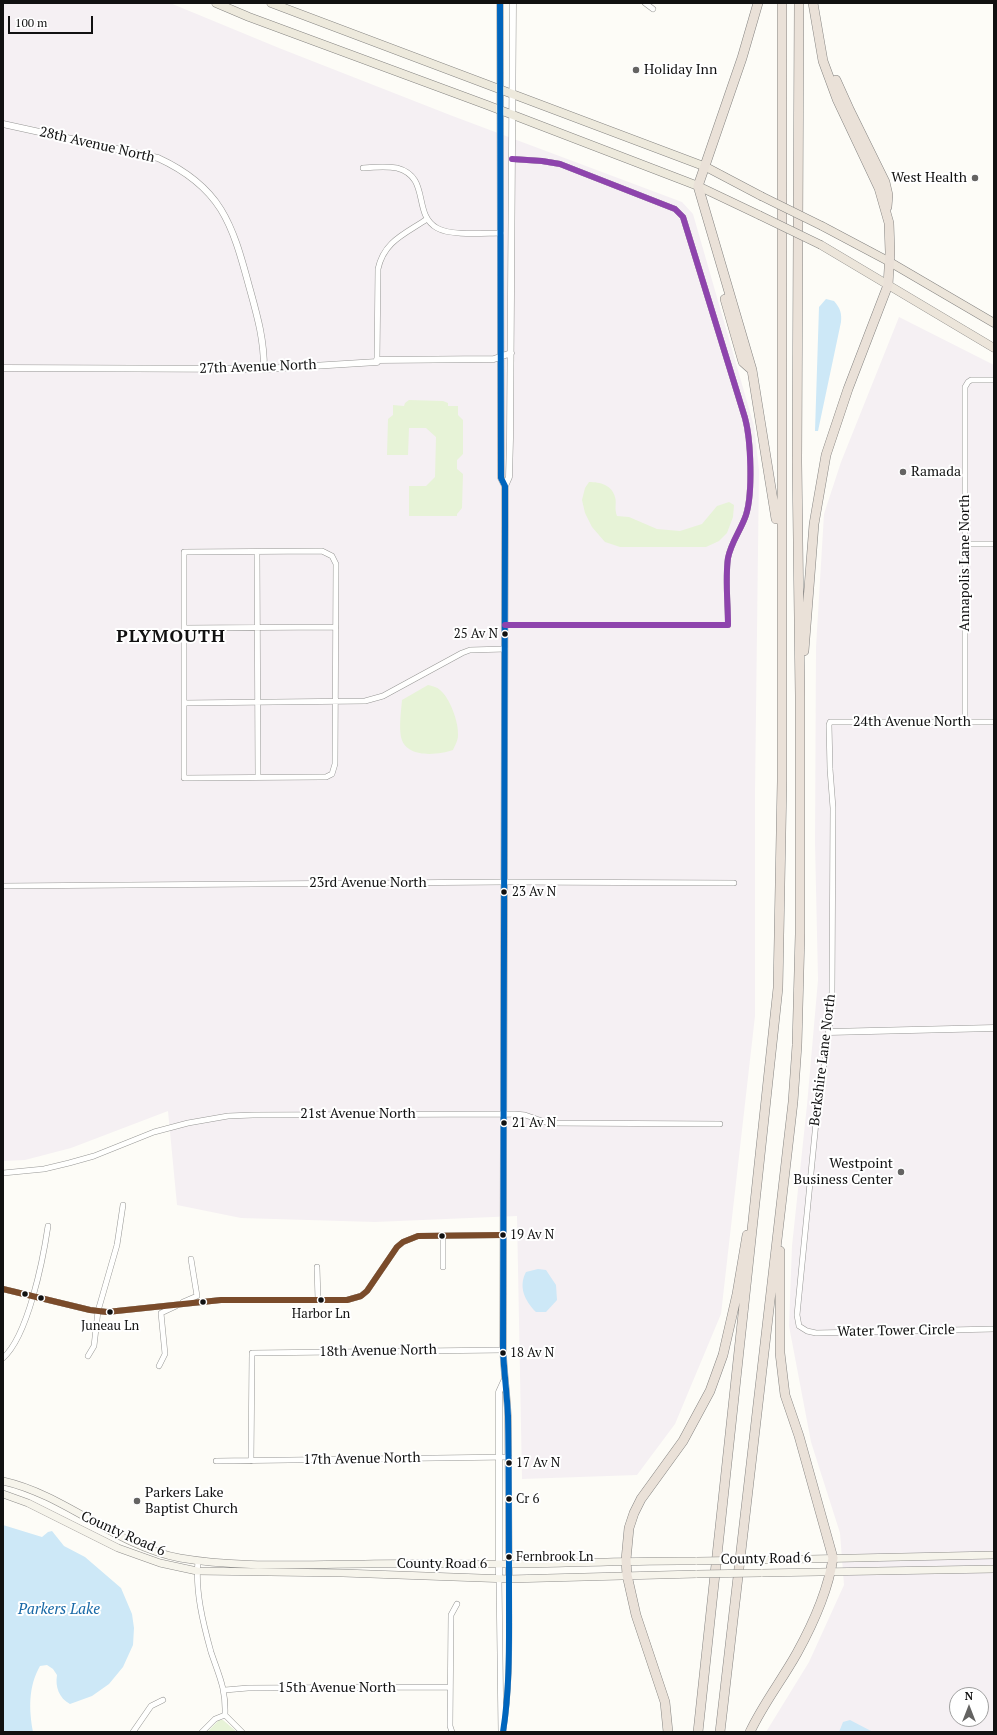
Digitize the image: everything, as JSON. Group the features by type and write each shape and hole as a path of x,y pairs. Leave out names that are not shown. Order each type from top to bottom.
{"highway":[{"path":"758,3 742,58 698,186 752,370 774,496 781,568"},
{"path":"698,1732 778,988 782,781 782,3"},
{"path":"720,1732 782,1200 798,1045 800,942 800,696 797,462 799,3"},
{"path":"800,696 814,524 826,455 848,390 888,285 888,260 890,252 887,213 879,188 837,100 823,61 813,3"},
{"path":"706,166 761,196 888,260 994,323"},
{"path":"698,186 821,245 994,348"},
{"path":"750,1732 757,1715 797,1653 818,1610 831,1571 833,1558 799,1436 785,1395 780,1353 782,1200"},
{"path":"668,1732 665,1702 636,1615 627,1575 626,1560 629,1528 641,1499 683,1441 710,1391 723,1354 737,1294 748,1227 755,1211"}],"main road":[{"path":"216,3 249,17 500,110 512,116 698,186"},
{"path":"271,3 706,166"},
{"name":"County Road 6","path":"3,1481 43,1496 151,1550 178,1558 238,1564 499,1564 626,1560 698,1561 994,1555"},
{"name":"County Road 6","path":"3,1494 28,1503 118,1548 160,1563 197,1571 343,1573 509,1578 994,1569"}],"street":[{"path":"500,3 501,478 505,486"},
{"path":"502,1732 506,1713 509,1658 510,1563 507,1393 504,1381 503,1350 503,1235 505,486 509,477 513,3"},
{"path":"645,3 654,10"},
{"name":"28th Avenue North","path":"3,124 158,158 174,165 202,185 224,212 238,244 263,336 264,369"},
{"path":"505,624 728,625 728,559 732,543 746,516 749,498 749,433 683,217 675,209 577,169 542,161 512,159"},
{"path":"363,168 397,168 412,177 421,192 423,209 428,219 437,228 445,231 501,233"},
{"path":"377,360 378,269 380,261 383,253 392,242 428,219"},
{"name":"27th Avenue North","path":"3,368 264,369 377,362 377,360 494,359 511,353"},
{"name":"Annapolis Lane North","path":"965,722 965,387 968,382 994,380"},
{"path":"965,544 994,544"},
{"path":"322,551 332,556 336,564 336,627 335,768 332,774 326,777 184,778 184,552 322,551"},
{"path":"258,552 258,777"},
{"path":"184,628 336,627"},
{"path":"184,702 365,701 383,696 470,650 505,649"},
{"name":"24th Avenue North","path":"830,722 994,722"},
{"name":"Berkshire Lane North","path":"799,1326 797,1316 805,1226 817,1112 829,1032 832,992 833,808 830,769 830,722"},
{"name":"23rd Avenue North","path":"3,886 504,882 734,883"},
{"path":"829,1032 994,1028"},
{"name":"21st Avenue North","path":"3,1173 44,1169 69,1163 178,1125 203,1119 228,1116 504,1114 525,1115 548,1123 720,1124"},
{"path":"88,1356 94,1346 98,1311 117,1245 123,1205"},
{"path":"3,1358 9,1353 27,1316 33,1297 48,1226"},
{"path":"3,1289 98,1311 124,1311 180,1304 247,1299 347,1300 362,1296 367,1291 397,1247 403,1242 418,1236 503,1235"},
{"path":"443,1236 443,1266"},
{"path":"159,1366 165,1354 161,1313 197,1296 191,1259"},
{"path":"317,1267 318,1300"},
{"name":"Water Tower Circle","path":"799,1326 807,1331 816,1333 994,1329"},
{"name":"18th Avenue North","path":"252,1461 252,1353 503,1350"},
{"path":"502,1732 499,1578 499,1392 504,1381"},
{"name":"17th Avenue North","path":"216,1461 509,1457"},
{"path":"198,1561 197,1571 204,1627 225,1690 225,1715 242,1732"},
{"path":"452,1732 450,1726 451,1615 457,1604"},
{"name":"15th Avenue North","path":"225,1690 248,1688 450,1687"},
{"path":"133,1732 151,1706 162,1700"},
{"path":"202,1732 215,1719 225,1715"}],"shaded area":[{"path":"3,3 170,3 279,48 450,115 682,202 693,214 754,426 759,470 755,793 755,1016 721,1314 675,1424 637,1475 522,1479 517,1216 375,1222 241,1218 177,1205 168,1111 71,1148 25,1160 3,1161"},
{"path":"899,317 994,365 994,1732 766,1732 809,1662 844,1585 840,1533 811,1442 789,1326 792,1246 807,1105 818,980 815,843 816,647 824,514 841,462"}],"green space":[{"path":"409,400 443,401 448,403 448,406 458,406 458,415 463,420 463,454 457,460 457,469 463,474 462,508 457,516 409,516 409,486 426,486 435,477 436,437 426,428 409,428 408,455 387,455 388,419 393,415 393,405 404,406"},
{"path":"589,482 605,485 611,490 616,499 617,516 629,517 657,529 680,531 702,524 717,506 729,502 734,505 733,517 727,533 719,541 706,547 620,547 605,542 592,527 585,513 582,500 585,488"},
{"path":"428,685 437,688 444,694 453,711 457,724 457,741 453,750 447,752 423,754 416,752 409,749 404,744 401,737 400,724 402,700"},
{"path":"219,1720 223,1720 237,1732 207,1732"}],"water":[{"path":"826,299 834,301 838,306 841,313 841,322 818,431 815,431 819,307"},
{"path":"538,1269 546,1270 556,1285 557,1300 546,1312 536,1312 524,1294 523,1283 526,1272"},
{"name":"Parkers Lake","path":"3,1525 42,1537 48,1532 52,1531 64,1546 85,1557 121,1588 132,1614 134,1628 133,1645 123,1667 109,1684 92,1696 70,1704 66,1702 57,1688 57,1675 53,1669 47,1665 40,1666 33,1682 30,1699 33,1732 3,1732"},
{"path":"850,1720 873,1732 839,1732 843,1722"}],"transit line":[{"path":"500,3 501,478 505,486 503,1350 508,1416 509,1530 509,1666 503,1732"},
{"path":"505,625 728,625 728,558 731,547 746,515 750,494 749,439 745,418 683,217 675,209 560,164 512,159"},
{"path":"3,1289 90,1310 107,1312 221,1300 347,1300 361,1296 367,1291 397,1247 403,1242 418,1236 503,1235"}],"place":[{"name":"Holiday Inn","path":"636,70"},
{"name":"West Health","path":"975,178"},
{"name":"Ramada","path":"903,472"},
{"name":"25 Av N","path":"505,634"},
{"name":"23 Av N","path":"504,892"},
{"name":"21 Av N","path":"504,1123"},
{"name":"Westpoint Business Center","path":"901,1172"},
{"name":"19 Av N","path":"503,1235"},
{"name":"Harbor Ln","path":"321,1300"},
{"name":"Juneau Ln","path":"110,1312"},
{"name":"18 Av N","path":"503,1353"},
{"name":"17 Av N","path":"509,1463"},
{"name":"Cr 6","path":"509,1499"},
{"name":"Parkers Lake Baptist Church","path":"137,1501"},
{"name":"Fernbrook Ln","path":"509,1557"}],"district":[{"name":"PLYMOUTH","path":"171,637"}]}
